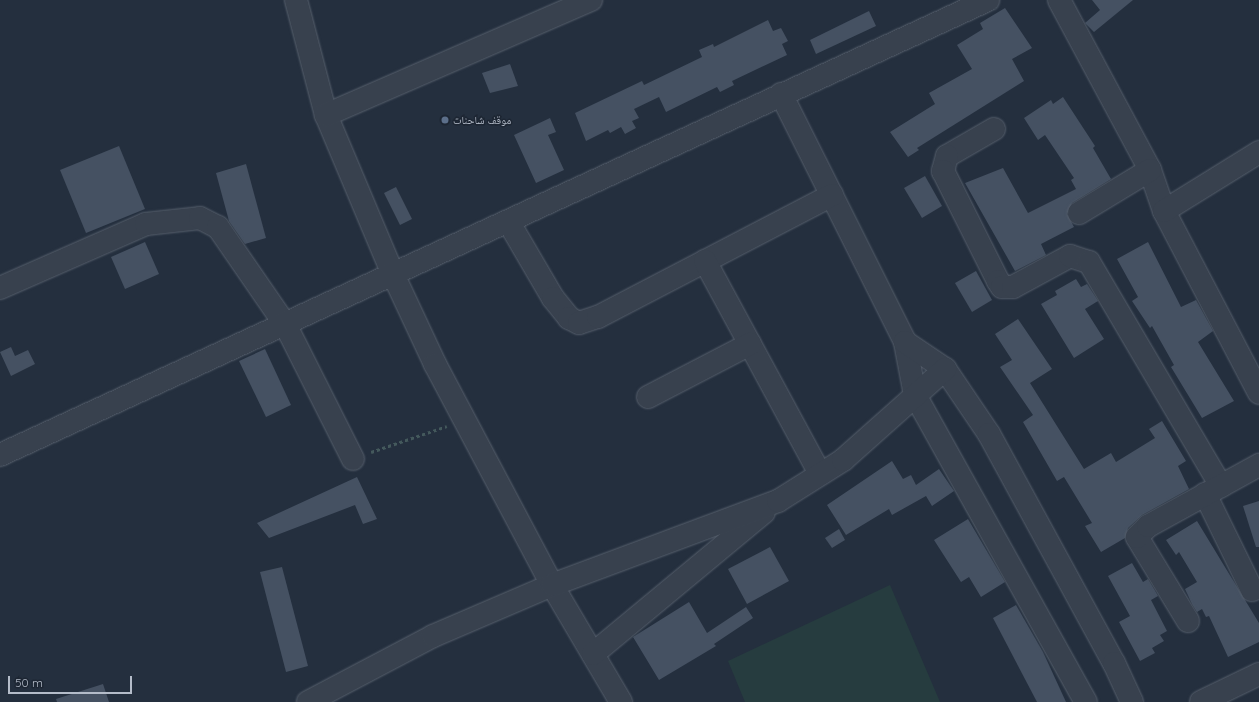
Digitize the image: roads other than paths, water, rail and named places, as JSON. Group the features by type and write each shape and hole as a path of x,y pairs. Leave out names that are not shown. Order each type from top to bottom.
{"street":[{"path":"296,0 326,116 393,274 464,420 552,584 621,702"},
{"path":"326,116 591,0"},
{"path":"0,455 781,94 988,0"},
{"path":"1058,0 1150,170 1164,211 1259,393"},
{"path":"781,94 905,342 915,395 1086,702"},
{"path":"994,129 947,156 943,171 998,281 1002,287 1013,287 1070,256 1089,262 1213,490 1252,590"},
{"path":"1164,211 1259,152"},
{"path":"1079,212 1150,170"},
{"path":"508,221 553,298 569,318 579,323 598,317 832,195"},
{"path":"0,288 146,224 200,218 218,227 285,324 353,458"},
{"path":"705,261 820,474"},
{"path":"905,342 945,368 989,434 1114,663 1132,702"},
{"path":"648,397 750,344"},
{"path":"593,654 778,501 843,460 945,368"},
{"path":"1188,621 1137,537 1148,526 1259,465"},
{"path":"308,702 432,636 552,584 778,501"},
{"path":"1201,702 1259,674"}],"place":[{"name":"موقف شاحنات","path":"445,120"}]}
